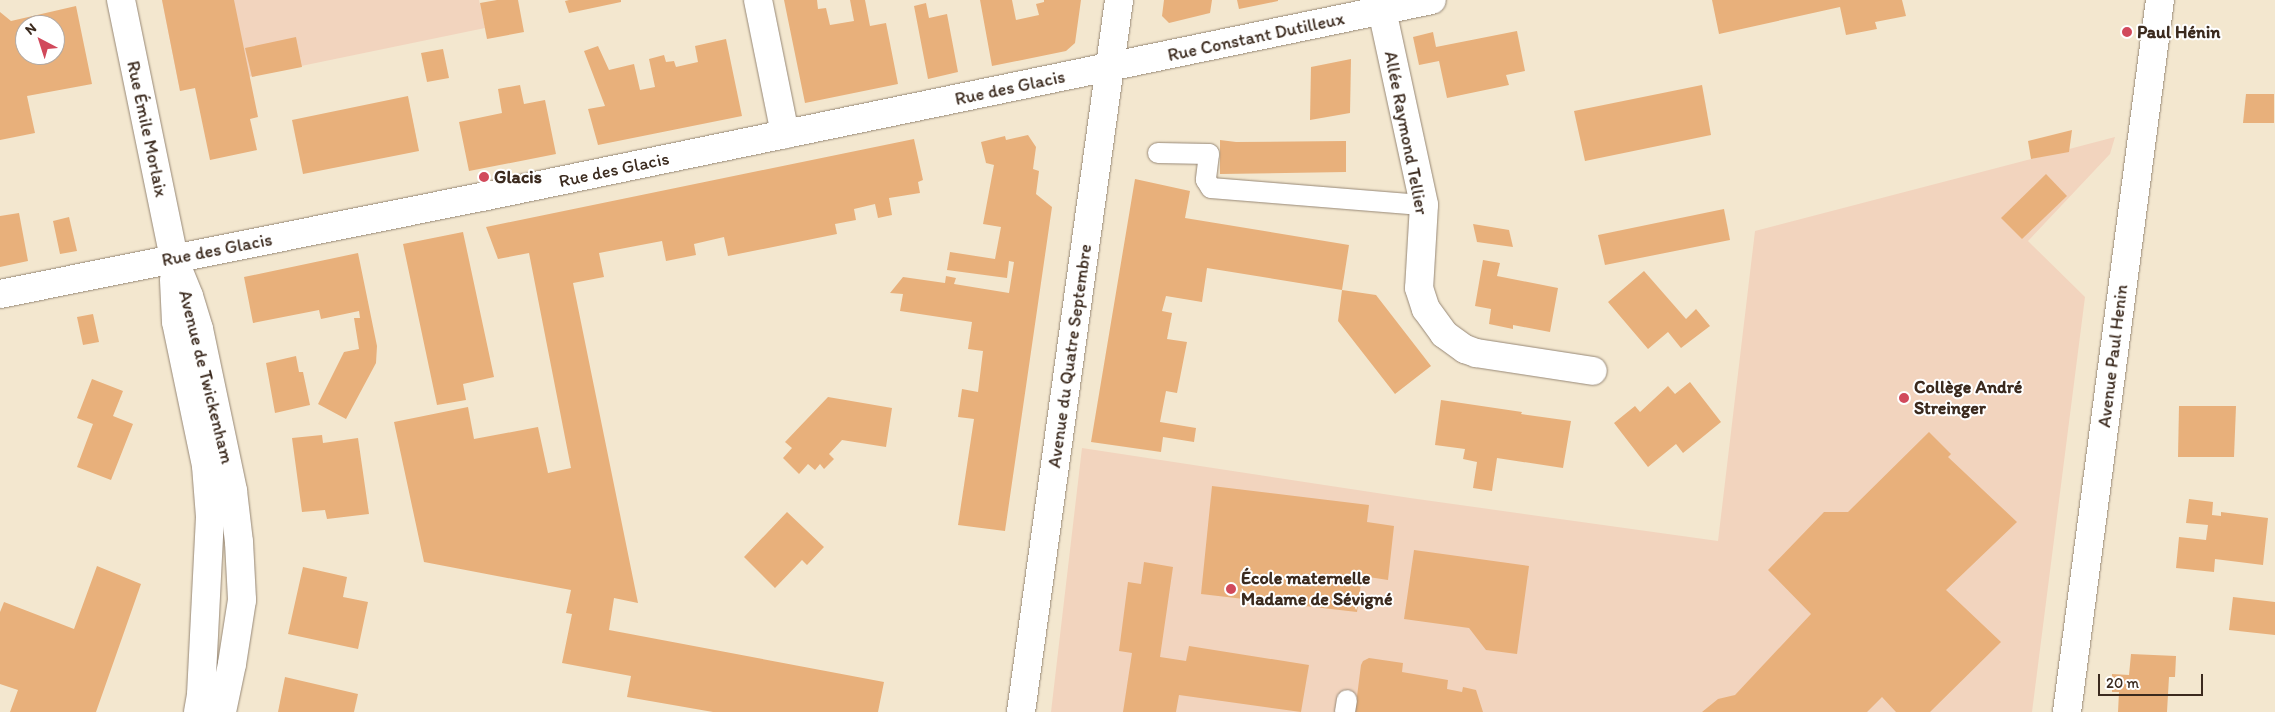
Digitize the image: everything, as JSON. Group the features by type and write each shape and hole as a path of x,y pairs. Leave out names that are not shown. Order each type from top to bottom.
{"street":[{"name":"Rue Émile Morlaix","path":"121,0 174,258"},
{"path":"758,0 785,134"},
{"name":"Avenue du Quatre Septembre","path":"1021,712 1118,0"},
{"name":"Rue Constant Dutilleux","path":"1109,67 1432,0"},
{"name":"Avenue Paul Henin","path":"2067,712 2160,0"},
{"name":"Allée Raymond Tellier","path":"1382,10 1424,205 1419,288 1426,309 1444,334 1465,349 1476,353 1593,371"},
{"name":"Rue des Glacis","path":"0,294 1109,67"},
{"name":"Avenue de Twickenham","path":"174,258 175,314 206,466 210,516 198,712"},
{"name":"Avenue de Twickenham","path":"174,258 199,329 227,456 239,542 242,600 222,712"}],"lane":[{"path":"1158,153 1209,154 1206,180 1211,188 1424,205"}],"shaded area":[{"path":"162,0 479,0 485,28 180,91"},
{"name":"Collège André Streinger","path":"2115,137 2110,154 2028,241 2085,297 2032,712 1051,712 1082,448 1410,498 1718,541 1755,231"}],"building":[{"path":"162,0 234,0 258,117 250,119 257,150 210,160 195,88 180,91"},
{"path":"497,0 518,0 524,32 487,39 480,3"},
{"path":"621,0 621,2 569,13 565,1"},
{"path":"784,0 817,0 818,9 826,8 830,25 854,21 850,0 865,0 870,26 886,23 898,84 805,103"},
{"path":"980,0 1012,0 1016,20 1039,15 1036,4 1044,2 1044,0 1081,0 1075,43 1066,51 992,66"},
{"path":"1164,0 1212,0 1210,13 1169,23 1162,16"},
{"path":"1237,0 1278,0 1278,1 1239,9"},
{"path":"1712,0 1902,0 1906,16 1875,22 1877,29 1846,35 1840,7 1719,34"},
{"path":"926,3 929,18 947,14 958,72 928,79 914,6"},
{"path":"76,6 92,84 27,96 35,133 0,140 0,12 11,21 15,20 15,65 65,65 65,15 37,15"},
{"path":"1517,31 1525,71 1506,75 1509,85 1447,98 1439,61 1419,65 1413,37 1433,32 1436,47"},
{"path":"296,37 302,67 252,77 245,48"},
{"path":"726,39 742,116 598,145 588,109 605,106 584,51 598,46 609,70 634,64 640,90 655,87 649,59 664,55 666,62 674,61 676,67 698,62 695,46"},
{"path":"443,49 449,78 427,82 421,53"},
{"path":"1351,59 1350,113 1310,120 1311,67"},
{"path":"520,85 524,104 545,100 556,154 469,171 459,122 502,113 498,89"},
{"path":"1702,85 1711,135 1585,161 1574,111"},
{"path":"2246,94 2274,94 2274,123 2243,123"},
{"path":"408,96 419,151 303,174 292,120"},
{"path":"2072,130 2069,152 2031,159 2028,141"},
{"path":"1028,135 1036,147 1033,169 1039,171 1036,194 1052,207 1005,531 958,525 974,419 958,417 962,389 978,392 983,351 968,349 972,322 900,311 903,294 890,293 903,277 945,283 946,276 956,278 954,284 1009,293 1014,262 1009,261 1007,278 947,270 950,252 995,259 1001,227 983,224 994,165 986,163 981,142 1005,136 1006,140"},
{"path":"914,139 923,180 918,182 920,193 889,198 892,215 878,218 875,204 854,209 856,220 835,224 837,234 728,256 724,237 694,244 696,255 666,261 662,241 599,253 604,277 573,283 638,603 614,598 609,630 884,682 878,712 713,712 627,697 631,676 562,663 572,614 566,613 571,590 424,562 394,422 468,407 474,439 538,427 548,473 571,468 529,253 498,259 486,227"},
{"path":"1220,140 1236,142 1346,141 1346,172 1220,174"},
{"path":"2046,174 2067,196 2022,239 2001,218"},
{"path":"1135,179 1190,191 1185,218 1349,245 1342,290 1207,268 1202,302 1166,296 1162,311 1172,313 1167,339 1187,342 1177,393 1166,391 1160,422 1196,428 1194,442 1163,437 1161,452 1091,442"},
{"path":"1724,209 1730,240 1605,265 1598,235"},
{"path":"19,213 28,261 0,267 0,216"},
{"path":"69,217 77,251 60,254 53,221"},
{"path":"1473,224 1509,230 1513,247 1477,242"},
{"path":"463,232 494,377 463,384 466,400 437,405 403,244"},
{"path":"358,253 377,346 376,363 346,419 318,404 344,352 359,349 354,318 360,318 359,311 321,319 319,310 253,323 244,277"},
{"path":"1483,260 1500,263 1497,276 1558,288 1550,332 1513,325 1513,329 1489,324 1491,309 1475,306"},
{"path":"1644,271 1686,319 1696,309 1710,326 1681,348 1668,332 1648,349 1608,302"},
{"path":"1342,290 1376,295 1431,366 1395,394 1338,321"},
{"path":"93,314 99,342 83,345 77,317"},
{"path":"296,356 299,372 303,372 310,405 275,413 266,363"},
{"path":"92,379 123,391 113,416 133,424 111,480 77,467 93,424 77,418"},
{"path":"1690,382 1721,422 1683,453 1676,444 1648,467 1614,423 1635,406 1640,412 1668,386 1675,394"},
{"path":"828,397 892,408 886,447 842,440 829,454 834,459 824,469 820,464 815,470 808,464 799,474 783,458 792,448 785,442"},
{"path":"1441,400 1571,421 1563,468 1497,458 1492,491 1473,488 1477,462 1463,459 1465,449 1435,445"},
{"path":"2179,406 2236,406 2234,457 2178,457"},
{"path":"1929,432 1951,454 1948,457 2017,522 1946,590 2001,642 1930,712 1896,712 1882,697 1867,712 1702,712 1718,699 1735,695 1811,614 1768,570 1824,512 1848,512"},
{"path":"322,435 323,443 358,438 369,514 327,519 325,510 302,512 292,438"},
{"path":"1212,486 1369,505 1367,522 1394,526 1388,580 1362,576 1357,612 1201,594"},
{"path":"2189,499 2213,502 2212,515 2221,516 2221,512 2268,518 2263,565 2215,559 2214,572 2176,568 2179,537 2206,540 2208,525 2186,523"},
{"path":"787,512 824,547 807,565 802,560 775,588 744,557"},
{"path":"1414,550 1529,566 1517,654 1486,650 1469,628 1404,619"},
{"path":"1144,562 1173,567 1160,657 1186,661 1189,646 1309,665 1301,712 1179,695 1176,712 1123,712 1132,653 1119,651 1128,582 1141,584"},
{"path":"97,566 141,584 96,712 10,712 18,690 0,684 0,612 4,602 74,629"},
{"path":"303,567 347,577 343,597 368,602 358,649 288,634"},
{"path":"2233,597 2275,602 2275,635 2229,630"},
{"path":"2131,654 2176,656 2175,677 2169,677 2167,712 2118,712 2119,692 2112,692 2112,674 2129,675"},
{"path":"1369,658 1403,663 1402,672 1448,680 1447,689 1462,692 1463,687 1476,690 1483,712 1355,712 1361,665 1363,661"},
{"path":"285,677 358,694 354,712 278,712"}],"place":[{"name":"Paul Hénin","path":"2127,32"},
{"name":"Glacis","path":"484,177"},
{"name":"Collège André Streinger","path":"1904,398"},
{"name":"École maternelle Madame de Sévigné","path":"1231,589"}]}
